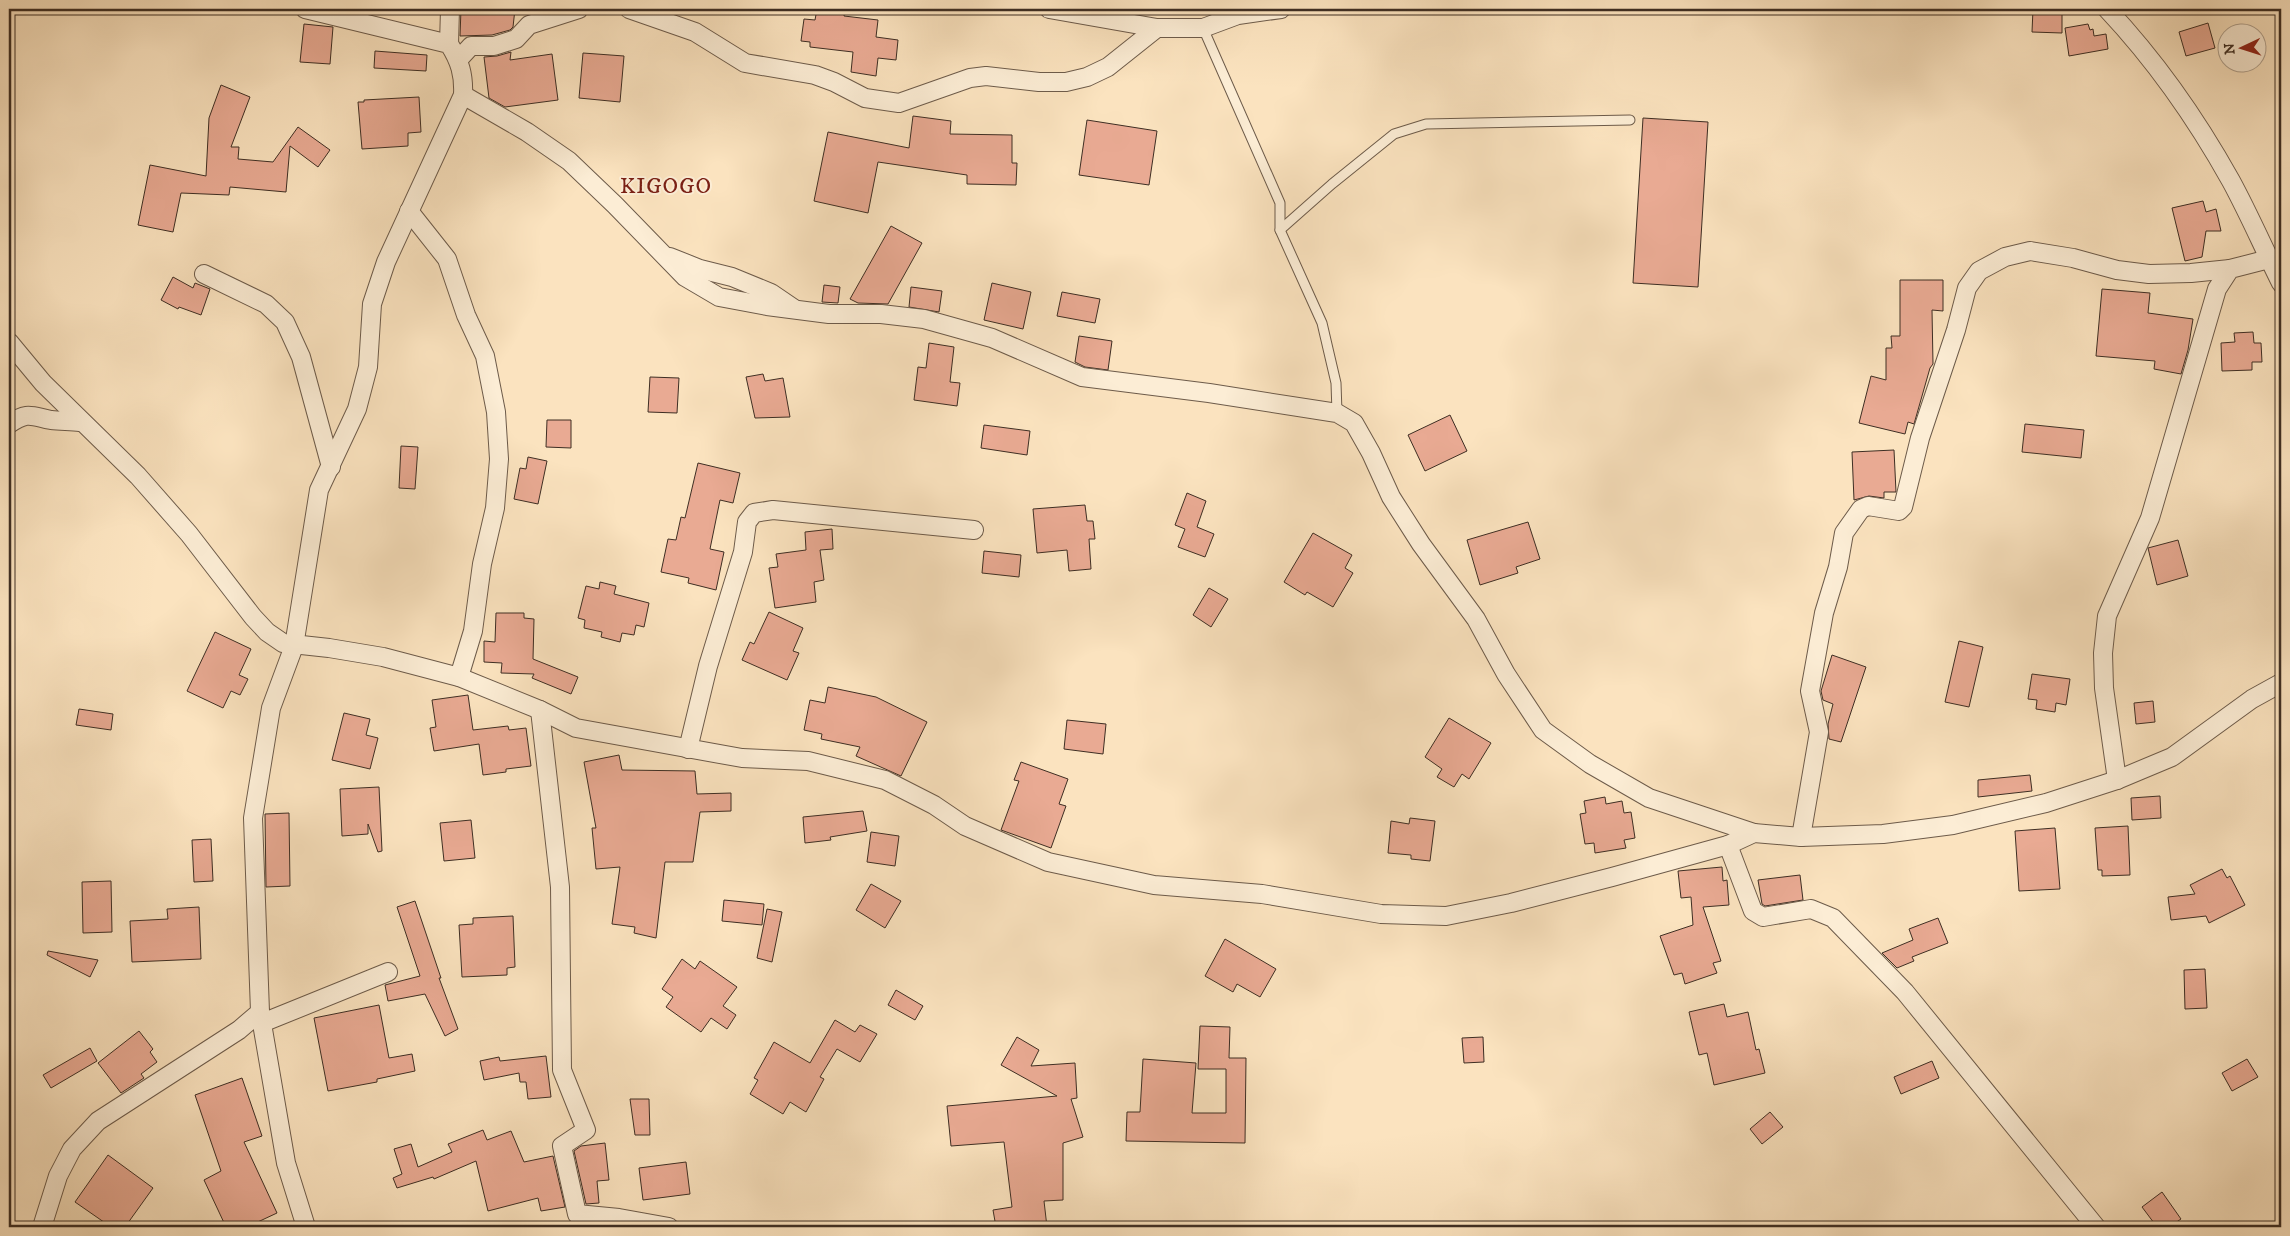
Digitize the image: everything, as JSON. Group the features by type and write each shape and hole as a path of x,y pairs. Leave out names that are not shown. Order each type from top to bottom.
{"street":[{"path":"305,9 449,44"},
{"path":"306,1227 286,1163 261,1017 253,818 271,708 294,646 320,490 357,409 368,367 372,304 386,262 463,95 464,82 459,59 449,44 450,9"},
{"path":"459,59 471,46 494,46 516,39 529,25 579,9"},
{"path":"629,9 695,32 745,63 815,75 834,82 865,98 899,103 970,78 986,76 1057,82 1087,77 1108,67 1157,28"},
{"path":"1050,9 1157,28 1202,28 1238,15 1281,9"},
{"path":"2107,9 2132,36 2174,91 2230,181 2281,283"},
{"path":"463,95 527,132 569,161 685,277 719,297 766,306 829,314 881,314 924,319 992,338 1082,377 1209,393 1337,413 1354,422 1371,452 1391,497 1421,544 1476,619 1506,674 1543,730 1590,764 1649,798 1754,833 1801,837 1883,834 1953,825 2046,803 2117,780 2172,757 2252,699 2281,682"},
{"path":"409,212 447,260 466,315 486,356 496,412 499,459 495,508 482,564 473,631 458,677"},
{"path":"1801,837 1819,732 1810,691 1824,613 1838,567 1844,533 1861,509 1868,506 1899,511 1903,507 1920,438 1956,330 1967,288 1979,271 2005,257 2030,251 2073,258 2117,270 2149,274 2191,273 2230,268 2269,259"},
{"path":"2117,780 2104,688 2103,652 2107,616 2150,518 2216,289 2230,268"},
{"path":"204,274 266,304 285,322 301,357 331,467"},
{"path":"9,342 43,383 80,422 138,476 189,534 253,617 283,643 383,657 458,677 540,710 576,728 742,758 808,761 885,780 934,805 965,826 1048,862 1154,885 1262,894 1381,914 1446,916 1502,905 1728,845 1754,833"},
{"path":"9,424 24,415 35,414 51,420 80,422"},
{"path":"688,749 708,666 743,552 747,522 754,513 772,510 974,530"},
{"path":"540,710 560,887 562,1070 586,1130 562,1146 577,1214 619,1218 669,1227"},
{"path":"1728,845 1753,911 1763,917 1811,909 1834,918 1905,992 2096,1227"},
{"path":"42,1227 58,1176 72,1149 98,1120 261,1017 388,972"}],"lane":[{"path":"1202,28 1280,203 1280,230 1322,323 1336,384 1337,413"},
{"path":"1280,230 1332,184 1394,134 1426,124 1630,120"}],"building":[{"path":"461,9 515,9 513,27 510,30 492,35 460,36"},
{"path":"817,9 845,9 844,16 878,20 876,37 898,40 896,60 878,58 876,76 851,72 853,52 810,47 810,42 801,41 804,19 815,20"},
{"path":"2033,9 2062,9 2062,33 2032,32"},
{"path":"2208,23 2215,48 2186,56 2179,32"},
{"path":"304,24 333,27 330,64 300,62"},
{"path":"2088,24 2090,30 2093,29 2094,36 2106,34 2108,49 2069,56 2065,28"},
{"path":"375,51 427,55 426,71 374,68"},
{"path":"511,52 510,60 552,54 558,100 505,107 489,98 484,57"},
{"path":"583,53 624,56 620,102 579,98"},
{"path":"221,85 250,97 231,147 239,147 238,159 273,162 298,127 330,150 318,167 290,146 286,192 230,187 229,195 181,193 173,232 138,225 150,165 206,176 209,118"},
{"path":"419,97 421,132 408,133 408,146 362,149 358,102 364,102 364,100"},
{"path":"913,116 951,121 950,134 1012,135 1012,163 1017,163 1016,185 967,184 967,175 878,162 868,213 814,201 828,132 909,148"},
{"path":"1643,118 1708,122 1698,287 1633,283"},
{"path":"1087,120 1157,131 1149,185 1079,175"},
{"path":"2203,201 2206,212 2216,209 2221,231 2206,231 2202,257 2185,261 2172,208"},
{"path":"891,226 922,243 888,304 858,303 850,299"},
{"path":"173,277 193,288 195,283 210,289 201,315 179,307 178,309 161,300"},
{"path":"1900,280 1943,280 1943,311 1932,310 1933,364 1930,368 1914,424 1908,422 1905,434 1859,423 1871,376 1886,380 1886,348 1892,348 1891,336 1900,336"},
{"path":"992,283 1031,292 1023,329 984,320"},
{"path":"824,285 840,287 838,303 822,302"},
{"path":"911,287 942,291 939,312 909,307"},
{"path":"2102,289 2150,293 2148,313 2193,319 2188,350 2181,374 2154,369 2155,361 2096,356"},
{"path":"1062,292 1100,299 1095,323 1057,316"},
{"path":"2253,332 2254,343 2261,343 2262,362 2252,362 2252,370 2222,371 2221,343 2235,342 2234,333"},
{"path":"1079,336 1112,341 1108,370 1085,367 1075,362"},
{"path":"929,343 954,347 950,382 960,383 957,406 914,400 918,367 926,368"},
{"path":"763,374 765,381 783,378 790,417 755,418 746,377"},
{"path":"650,377 679,378 677,413 648,412"},
{"path":"1450,415 1467,451 1425,471 1408,435"},
{"path":"547,420 571,420 571,448 546,447"},
{"path":"2025,424 2084,430 2081,458 2022,452"},
{"path":"984,425 1030,431 1027,455 981,448"},
{"path":"401,446 418,447 415,489 399,488"},
{"path":"1894,450 1896,492 1884,492 1884,498 1869,496 1854,500 1852,452"},
{"path":"528,457 547,461 538,504 514,499 520,468 526,469"},
{"path":"698,463 740,473 733,503 720,500 710,549 724,552 716,590 688,583 689,578 661,572 668,539 676,540 681,517 685,518"},
{"path":"1187,493 1206,501 1197,527 1214,534 1205,557 1178,547 1185,529 1175,525"},
{"path":"1085,505 1087,521 1093,521 1095,539 1089,539 1091,569 1069,571 1067,550 1037,553 1033,509"},
{"path":"1528,522 1540,559 1516,567 1518,573 1480,585 1467,540"},
{"path":"832,529 833,549 820,550 824,580 814,582 816,602 775,608 769,568 778,567 776,554 806,550 805,532"},
{"path":"1313,533 1352,555 1345,568 1353,573 1333,607 1307,592 1305,595 1284,582"},
{"path":"2178,540 2188,576 2157,585 2148,548"},
{"path":"984,551 1021,555 1019,577 982,573"},
{"path":"600,582 616,586 614,594 649,603 644,627 636,625 634,635 622,633 620,642 601,637 602,632 584,628 585,620 578,618 586,586 599,589"},
{"path":"1209,588 1228,599 1211,627 1193,615"},
{"path":"769,612 803,628 793,651 799,653 787,680 742,660 750,642 754,644"},
{"path":"496,613 524,613 524,618 534,619 533,659 578,677 571,694 532,678 534,674 501,673 502,663 484,662 484,641 495,642"},
{"path":"215,632 251,649 239,675 248,679 240,695 231,691 223,708 187,691"},
{"path":"1959,641 1983,647 1969,707 1945,702"},
{"path":"1832,655 1866,667 1841,742 1829,739 1828,724 1833,704 1823,700 1821,691"},
{"path":"2032,674 2070,679 2066,705 2056,703 2055,712 2036,709 2037,700 2028,699"},
{"path":"828,687 876,697 927,722 901,776 856,756 860,747 821,739 822,734 804,730 810,700 825,703"},
{"path":"468,695 473,730 508,726 509,730 526,728 531,766 506,769 506,772 483,775 479,744 434,751 430,728 436,727 432,700"},
{"path":"2153,701 2155,722 2136,724 2134,703"},
{"path":"79,709 113,714 111,730 76,725"},
{"path":"344,713 370,719 366,735 378,738 370,769 332,760"},
{"path":"1449,718 1491,743 1469,779 1462,774 1454,787 1437,777 1442,769 1425,757"},
{"path":"1067,720 1106,724 1103,754 1064,749"},
{"path":"619,755 622,770 695,771 697,794 731,793 731,811 700,812 693,862 665,862 656,938 634,933 635,927 612,924 620,867 596,869 592,828 596,828 584,762"},
{"path":"1021,762 1068,779 1059,804 1066,806 1051,848 1001,830 1019,781 1014,780"},
{"path":"2030,775 2032,791 1978,797 1978,780"},
{"path":"379,787 382,851 378,852 368,824 368,834 342,836 340,789"},
{"path":"2160,796 2161,818 2132,820 2131,798"},
{"path":"1605,797 1606,804 1622,801 1624,813 1631,812 1635,838 1624,840 1626,848 1595,853 1594,843 1585,844 1580,814 1586,813 1584,801"},
{"path":"863,811 867,831 830,837 831,840 805,843 803,817"},
{"path":"289,813 290,886 266,887 265,814"},
{"path":"1410,818 1435,821 1430,861 1411,859 1411,855 1388,853 1391,821 1409,824"},
{"path":"471,820 475,858 444,861 440,823"},
{"path":"2128,826 2130,875 2102,876 2102,870 2098,870 2095,828"},
{"path":"2055,828 2060,889 2019,891 2015,831"},
{"path":"871,832 899,836 895,866 867,862"},
{"path":"211,839 213,881 194,882 192,840"},
{"path":"1722,867 1723,881 1727,880 1729,905 1703,907 1721,961 1713,963 1717,973 1685,984 1682,973 1674,975 1660,936 1693,925 1691,897 1681,898 1678,871"},
{"path":"2222,869 2227,878 2230,876 2245,905 2209,923 2206,916 2171,920 2168,897 2195,894 2190,885"},
{"path":"1800,875 1803,900 1765,906 1762,904 1758,880"},
{"path":"111,881 112,932 83,933 82,882"},
{"path":"871,884 901,901 885,928 856,910"},
{"path":"724,900 764,904 762,925 722,921"},
{"path":"415,901 441,978 439,978 458,1029 445,1036 425,994 388,1001 385,985 420,976 397,907"},
{"path":"199,907 201,959 132,962 130,921 168,919 167,909"},
{"path":"767,909 782,912 772,962 757,958"},
{"path":"513,916 515,967 507,968 507,975 462,977 459,925 473,924 473,918"},
{"path":"1938,918 1948,943 1912,957 1914,961 1897,968 1882,953 1913,940 1909,929"},
{"path":"1225,939 1276,969 1260,997 1237,984 1233,992 1205,976"},
{"path":"48,951 98,960 90,977 47,955"},
{"path":"682,959 695,969 700,961 737,987 723,1006 736,1015 727,1029 711,1018 701,1032 666,1007 673,997 662,989"},
{"path":"2205,969 2207,1008 2185,1009 2184,970"},
{"path":"896,990 923,1006 915,1020 888,1005"},
{"path":"1724,1004 1727,1017 1748,1012 1756,1050 1759,1049 1765,1073 1714,1085 1707,1053 1699,1055 1689,1012"},
{"path":"379,1005 389,1058 412,1054 415,1071 377,1079 377,1082 328,1091 314,1018"},
{"path":"835,1020 855,1032 860,1025 877,1034 860,1062 837,1049 820,1077 824,1079 806,1112 790,1102 783,1114 750,1094 758,1080 754,1078 774,1042 810,1063"},
{"path":"1200,1026 1230,1027 1229,1058 1246,1058 1245,1143 1126,1141 1127,1112 1140,1112 1143,1059 1196,1063 1192,1113 1226,1113 1226,1069 1198,1069"},
{"path":"139,1031 153,1049 150,1052 157,1062 141,1074 144,1078 121,1093 98,1063"},
{"path":"1017,1037 1039,1050 1031,1066 1075,1063 1077,1098 1071,1099 1083,1137 1063,1143 1063,1200 1044,1201 1047,1227 996,1227 993,1210 1012,1207 1004,1142 951,1146 947,1106 1057,1096 1001,1065"},
{"path":"1483,1037 1484,1062 1464,1063 1462,1038"},
{"path":"90,1048 97,1061 51,1088 43,1075"},
{"path":"546,1056 551,1097 528,1099 526,1082 520,1082 519,1073 484,1080 480,1061 499,1057 500,1061"},
{"path":"2247,1059 2258,1077 2232,1091 2222,1073"},
{"path":"1932,1061 1939,1078 1901,1094 1894,1077"},
{"path":"242,1078 262,1136 244,1142 277,1213 247,1227 226,1227 204,1180 221,1171 195,1095"},
{"path":"630,1099 649,1099 650,1135 635,1135"},
{"path":"1770,1112 1783,1127 1762,1144 1750,1129"},
{"path":"483,1130 487,1140 511,1131 524,1162 553,1156 565,1207 541,1211 538,1198 488,1211 476,1161 434,1179 433,1177 397,1188 393,1178 402,1174 394,1149 411,1144 418,1167 452,1152 448,1144"},
{"path":"605,1143 609,1180 597,1181 599,1203 586,1204 574,1151 581,1146"},
{"path":"108,1155 153,1188 125,1227 111,1227 75,1202"},
{"path":"686,1162 690,1194 643,1200 639,1168"},
{"path":"2162,1192 2181,1219 2169,1227 2157,1227 2142,1207"}],"district":[{"name":"KIGOGO","path":"666,186"}]}
